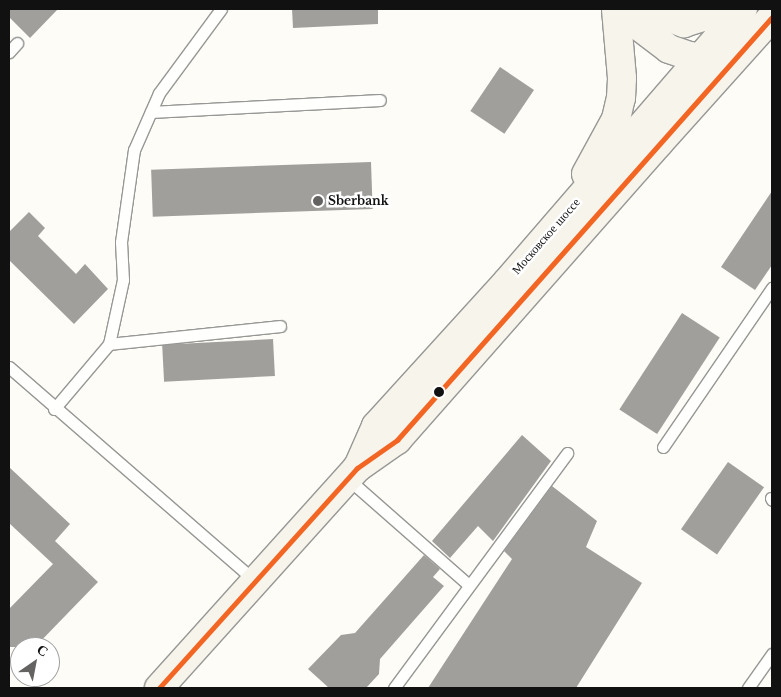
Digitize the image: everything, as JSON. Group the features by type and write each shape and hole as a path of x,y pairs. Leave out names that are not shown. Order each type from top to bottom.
{"main road":[{"path":"561,220 616,119 622,78 616,9"},
{"path":"629,9 636,24 669,50 701,58 732,60"},
{"path":"647,9 684,24 703,18 715,9"},
{"name":"Московское шоссе","path":"356,477 376,426 561,220 744,9"},
{"name":"Московское шоссе","path":"159,688 356,477 397,440 772,17"}],"lane":[{"path":"54,409 109,344 123,280 121,242 134,150 159,94 221,9"},
{"path":"9,52 17,43"},
{"path":"151,112 380,100"},
{"path":"663,447 772,288"},
{"path":"109,344 280,326"},
{"path":"9,367 54,409 256,582"},
{"path":"394,688 567,453"},
{"path":"356,477 469,586"},
{"path":"748,688 772,654"}],"building":[{"path":"9,9 58,9 30,38 9,17"},
{"path":"292,9 378,9 378,24 293,28"},
{"path":"500,67 534,90 504,134 470,111"},
{"path":"371,162 373,209 153,217 151,170"},
{"path":"772,191 772,265 755,290 721,267"},
{"path":"29,212 45,228 38,236 76,274 85,264 108,289 74,324 9,260 9,232"},
{"path":"682,313 720,338 657,434 619,409"},
{"path":"273,339 275,376 164,382 162,345"},
{"path":"522,435 551,461 493,541 478,526 450,558 432,541"},
{"path":"728,462 764,487 717,554 681,529"},
{"path":"9,467 70,524 55,541 98,582 45,637 10,637 10,647 9,609 53,564 9,523"},
{"path":"552,486 597,521 586,547 642,583 576,688 428,688 512,559 504,551"},
{"path":"424,555 440,569 433,577 444,586 380,659 379,674 366,688 329,688 308,669 341,635 355,633"}],"transit line":[{"path":"159,688 357,468 397,440 772,17"}],"place":[{"name":"Sberbank","path":"318,201"}]}
